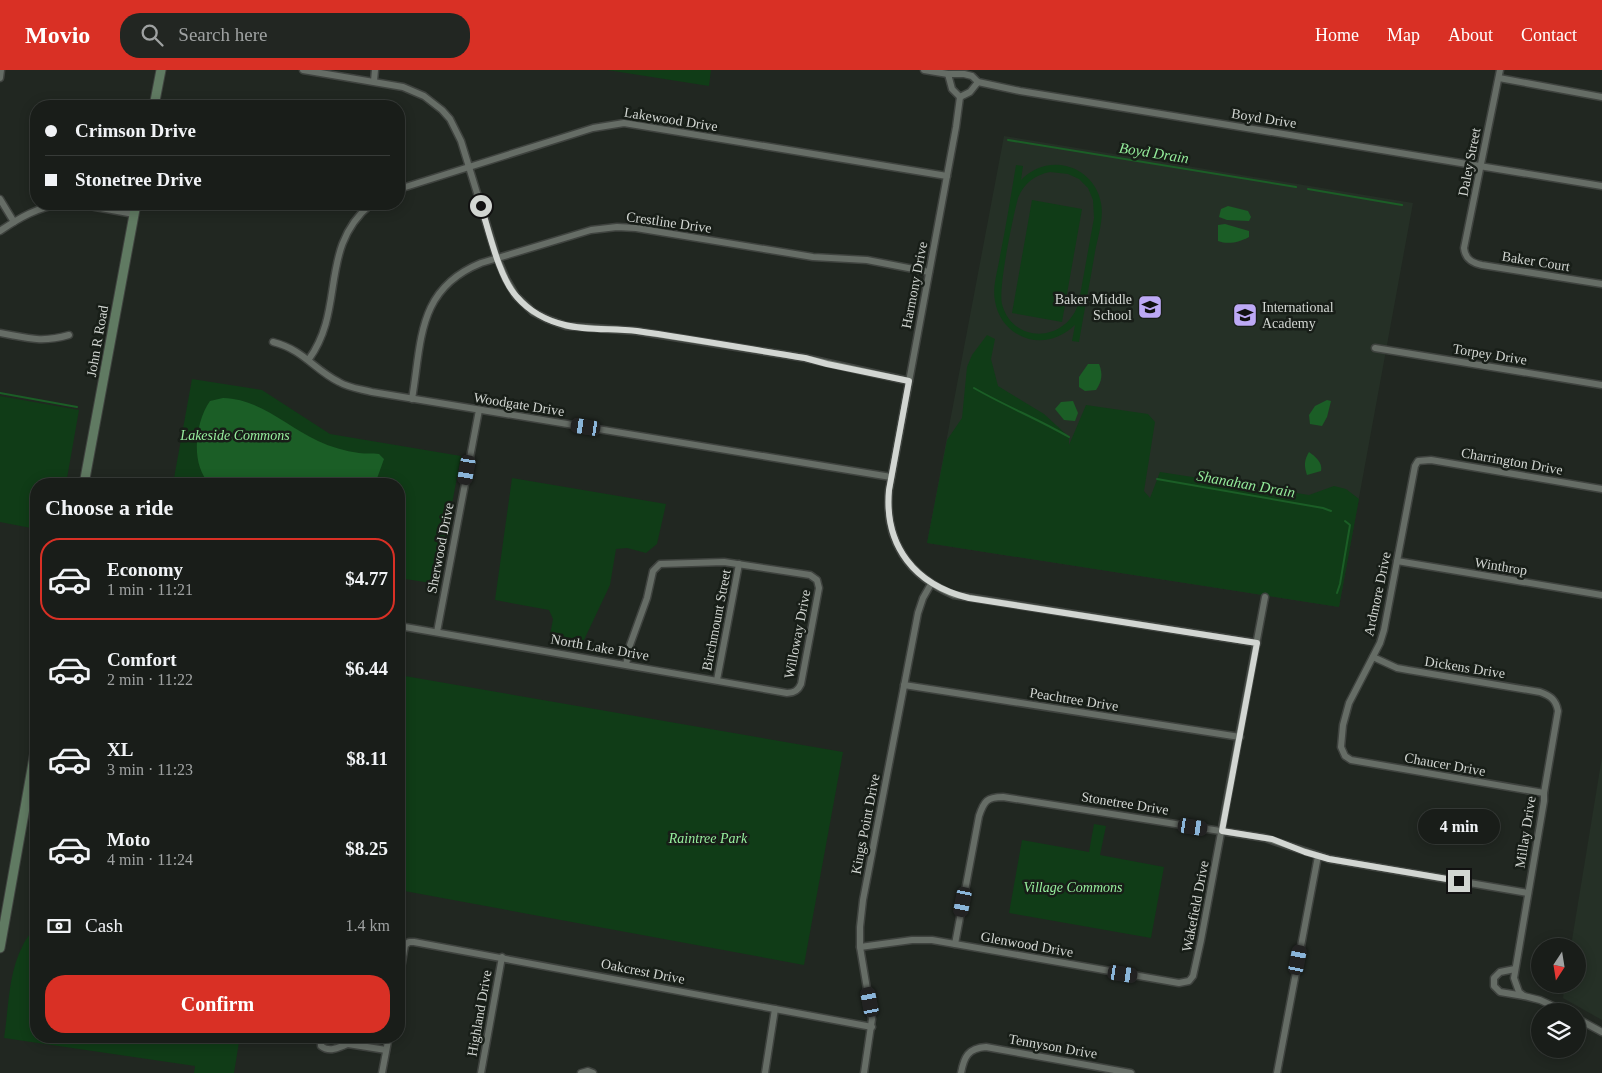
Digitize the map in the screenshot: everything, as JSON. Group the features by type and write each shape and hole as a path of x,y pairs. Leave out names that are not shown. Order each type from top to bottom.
{"main road":[{"path":"155,100 161,70"},
{"name":"John R Road","path":"85,478 135,210"},
{"path":"0,948 30,780"}],"street":[{"path":"0,78 2,70"},
{"path":"303,70 411,89 435,104 450,119 456,130 469,167 497,258 506,279 516,296 533,312 566,326 636,331 805,358 909,381"},
{"path":"374,81 375,70"},
{"name":"Boyd Drive","path":"924,70 948,74 964,74 972,76 978,82 1030,92 1602,186"},
{"name":"Daley Street","path":"1468,258 1464,248 1500,70"},
{"path":"948,74 952,89 960,97 970,92 978,82"},
{"path":"1499,78 1602,97"},
{"name":"Harmony Drive","path":"960,97 888,497 888,516 895,541 918,574 931,584 954,594 969,598 1257,643"},
{"name":"Lakewood Drive","path":"405,187 601,126 624,123 947,176"},
{"path":"0,199 14,222"},
{"path":"0,231 36,210"},
{"path":"112,210 134,214"},
{"path":"309,359 320,342 325,329 339,251 344,238 356,219 365,210"},
{"name":"Crestline Drive","path":"412,399 427,313 434,300 455,276 497,258 591,230 626,227 813,257 867,260 929,272"},
{"name":"Baker Court","path":"1468,258 1482,265 1602,284"},
{"path":"0,334 43,340 52,340 69,335"},
{"name":"Woodgate Drive","path":"273,342 287,346 309,359 346,386 372,392 891,477"},
{"name":"Torpey Drive","path":"1375,348 1602,385"},
{"name":"Sherwood Drive","path":"437,632 479,410"},
{"name":"Charrington Drive","path":"1418,461 1431,460 1602,489"},
{"name":"Ardmore Drive","path":"1345,756 1341,747 1341,740 1346,714 1354,691 1380,643 1384,630 1414,466 1418,461"},
{"name":"Winthrop","path":"1397,561 1602,595"},
{"path":"626,664 630,645 648,598 653,571 660,564 724,562 739,564"},
{"name":"Willoway Drive","path":"739,564 810,575 818,580 819,588 801,684 796,691"},
{"name":"Birchmount Street","path":"717,680 739,564"},
{"name":"Kings Point Drive","path":"864,1073 872,1027 870,1002 860,947 863,900 920,608 931,584"},
{"name":"Wakefield Drive","path":"1189,982 1195,969 1265,597"},
{"name":"North Lake Drive","path":"405,627 787,693 796,691"},
{"name":"Dickens Drive","path":"1373,657 1397,668 1540,692 1552,697 1554,700"},
{"name":"Peachtree Drive","path":"904,685 1240,737"},
{"name":"Millay Drive","path":"1524,996 1515,986 1514,978 1558,711 1557,703 1554,700"},
{"name":"Chaucer Drive","path":"1345,756 1358,762 1544,793"},
{"name":"Stonetree Drive","path":"955,944 979,816 983,804 989,799 1003,796 1272,839 1318,856 1528,893"},
{"path":"1277,1073 1318,856"},
{"name":"Glenwood Drive","path":"860,947 912,940 932,940 1179,983 1189,982"},
{"name":"Oakcrest Drive","path":"405,947 409,942 420,942 872,1027"},
{"name":"Highland Drive","path":"481,1073 502,957"},
{"path":"1515,970 1500,972 1494,978 1494,986 1500,992 1524,996 1547,1003"},
{"path":"764,1073 775,1009"},
{"path":"1586,1023 1602,1032"},
{"path":"321,1043 321,1046 328,1050 348,1044 386,1050"},
{"path":"382,1073 388,1043"},
{"name":"Tennyson Drive","path":"961,1073 965,1057 971,1050 986,1047 1131,1073"},
{"path":"581,1073 588,1071 593,1073"}],"shaded area":[{"path":"1004,136 1413,203 1339,607 927,543"},
{"path":"1228,206 1248,211 1251,217 1249,221 1227,220 1219,217 1221,209"},
{"path":"1225,224 1249,231 1249,237 1234,242 1218,241 1218,225"},
{"path":"1088,364 1099,364 1101,377 1100,384 1096,390 1085,391 1079,387 1079,377"},
{"path":"223,398 249,403 328,445 354,452 379,454 384,459 377,478 206,478 199,466 197,443 201,420 210,401"},
{"path":"1327,400 1331,401 1327,417 1322,426 1310,424 1309,415 1315,406"},
{"path":"1073,401 1078,413 1075,421 1064,420 1055,409 1061,402"},
{"path":"1309,452 1318,460 1321,465 1321,471 1307,475 1305,463"},
{"path":"1602,757 1602,1020 1586,1011 1586,1003 1572,1003 1563,998 1564,993 1586,993 1586,938 1572,938"}],"green space":[{"path":"607,70 711,70 709,86"},
{"path":"1016,165 1023,166 1021,180 1031,172 1042,167 1060,165 1073,168 1089,179 1097,190 1102,209 1101,221 1079,342 1072,341 1075,325 1065,333 1054,338 1035,340 1022,337 1011,330 999,314 994,296 995,284","holes":["1050,172 1068,174 1079,179 1088,188 1093,200 1094,218 1079,301 1073,315 1064,325 1053,331 1041,334 1029,332 1017,327 1008,318 1001,296 1007,252 1018,198 1027,184 1040,175"]},
{"path":"1032,200 1082,209 1062,322 1012,313"},
{"path":"987,335 995,339 991,359 998,386 1044,414 1069,437 1069,445 1086,405 1148,414 1155,422 1144,491 1150,498 1160,472 1309,495 1334,486 1346,489 1359,499 1339,607 927,543 947,440 962,418 967,367 972,355"},
{"name":"Lakeside Commons","path":"192,379 262,390 330,434 461,456 437,584 405,579 405,478 174,478"},
{"path":"0,396 79,410 67,478 30,478 30,528 0,522"},
{"path":"512,478 666,504 657,544 646,553 627,548 616,549 610,585 584,640 550,635 553,619 549,610 495,600"},
{"name":"Raintree Park","path":"405,676 843,752 804,965 405,891"},
{"name":"Village Commons","path":"1094,824 1106,826 1100,855 1164,867 1151,938 1009,913 1022,840 1089,852"},
{"path":"30,934 30,1042 4,1038 14,967 24,942"},
{"path":"38,1043 239,1043 234,1073 194,1073 195,1066"}],"waterway":[{"name":"Boyd Drain","path":"1008,140 1296,187"},
{"name":"Boyd Drain","path":"1308,189 1402,205"},
{"name":"Shanahan Drain","path":"974,388 1069,437"},
{"name":"Shanahan Drain","path":"0,393 77,407"},
{"name":"Shanahan Drain","path":"1157,479 1323,508 1331,511"},
{"name":"Shanahan Drain","path":"1337,593 1350,525 1345,521"}],"place":[{"name":"Baker Middle School","path":"1150,307"},
{"name":"International Academy","path":"1245,315"}],"route":[{"path":"481,206 497,258 506,279 516,296 533,312 547,319 566,326 636,331 805,358 909,381 889,490 888,516 895,541 918,574 942,590 969,598 1257,643 1222,831 1272,839 1329,859 1459,881"}]}
